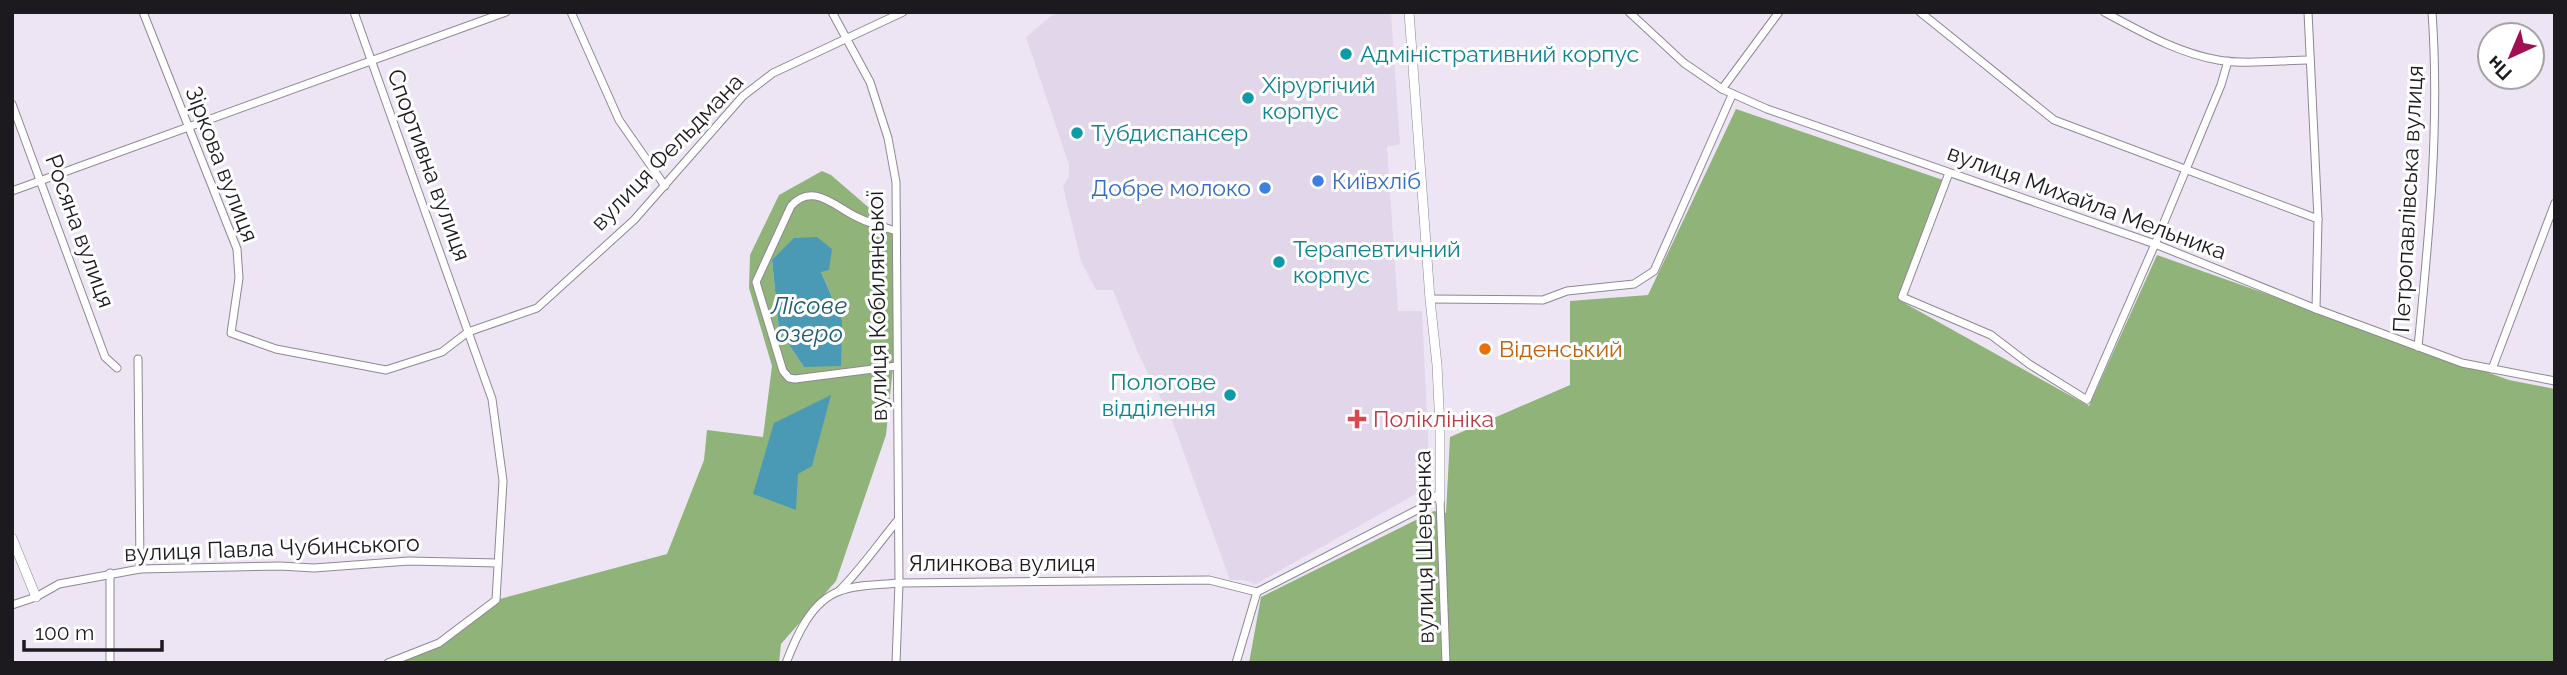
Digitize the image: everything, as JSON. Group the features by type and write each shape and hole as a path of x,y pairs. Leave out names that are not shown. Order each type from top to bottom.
{"street":[{"name":"Зіркова вулиця","path":"143,12 237,248 239,278 231,333 276,349 386,370 442,352 468,331"},
{"name":"Спортивна вулиця","path":"354,12 492,399 503,481 496,600 439,643 388,663"},
{"path":"12,191 506,12"},
{"path":"571,12 619,120 665,186"},
{"name":"вулиця Кобилянської","path":"832,12 870,82 888,138 896,183 899,520 896,663"},
{"name":"вулиця Фельдмана","path":"468,331 537,308 634,220 743,96 773,73 903,12"},
{"name":"вулиця Шевченка","path":"1409,12 1440,428 1446,663"},
{"name":"вулиця Михайла Мельника","path":"1629,12 1684,63 1732,95 2155,244 2316,309 2462,363 2555,381"},
{"path":"1722,89 1779,12"},
{"path":"1920,12 2054,120 2318,219"},
{"path":"2104,12 2155,39 2220,61 2310,60"},
{"path":"2308,12 2318,219 2316,309"},
{"name":"Петропавлівська вулиця","path":"2418,347 2430,221 2436,65 2432,12"},
{"path":"1949,173 1902,297 1991,335 2029,364 2087,400 2155,244 2228,61"},
{"path":"1430,299 1543,300 1567,291 1634,284 1654,271 1732,95"},
{"name":"Росяна вулиця","path":"12,104 105,357 117,368"},
{"path":"897,231 861,219 815,196 805,195 791,206 757,282 783,371 789,377 795,379 897,366"},
{"path":"2492,369 2555,203"},
{"path":"138,359 140,569"},
{"path":"1236,663 1257,592 1440,496"},
{"path":"786,663 801,628 821,603 839,591 862,568 899,520"},
{"path":"12,538 36,597"},
{"name":"вулиця Павла Чубинського","path":"12,605 36,597 59,584 140,569 280,566 314,568 409,561 498,563"},
{"path":"110,573 110,663"},
{"name":"Ялинкова вулиця","path":"839,591 899,583 1209,580 1257,592"}],"shaded area":[{"path":"1056,12 1391,12 1400,144 1387,147 1398,311 1422,311 1430,480 1414,495 1256,584 1244,580 1230,580 1173,423 1138,353 1113,290 1096,290 1081,261 1063,186 1069,177 1069,165 1026,37"}],"green space":[{"path":"1736,109 1943,180 1899,300 2089,406 2157,255 2509,380 2555,389 2555,663 1249,663 1261,597 1434,511 1446,513 1450,437 1570,385 1570,301 1648,295"},
{"path":"822,171 831,175 896,231 898,318 886,435 836,581 781,644 779,663 388,663 439,643 496,600 667,554 704,460 707,430 763,437 772,366 749,288 750,255 779,195","holes":["772,260 821,272 842,320 804,367 779,330"]}],"water":[{"name":"Лісове озеро","path":"817,237 832,249 829,270 821,272 842,320 841,366 804,367 779,330 772,260 794,238"},
{"path":"831,395 812,466 798,474 796,510 753,494 774,423"}],"place":[{"name":"Адміністративний корпус","path":"1346,54"},
{"name":"Хірургічий корпус","path":"1248,98"},
{"name":"Тубдиспансер","path":"1077,133"},
{"name":"Київхліб","path":"1318,181"},
{"name":"Добре молоко","path":"1265,188"},
{"name":"Терапевтичний корпус","path":"1279,262"},
{"name":"Віденський","path":"1485,349"},
{"name":"Пологове відділення","path":"1230,395"},
{"name":"Поліклініка","path":"1357,419"}]}
